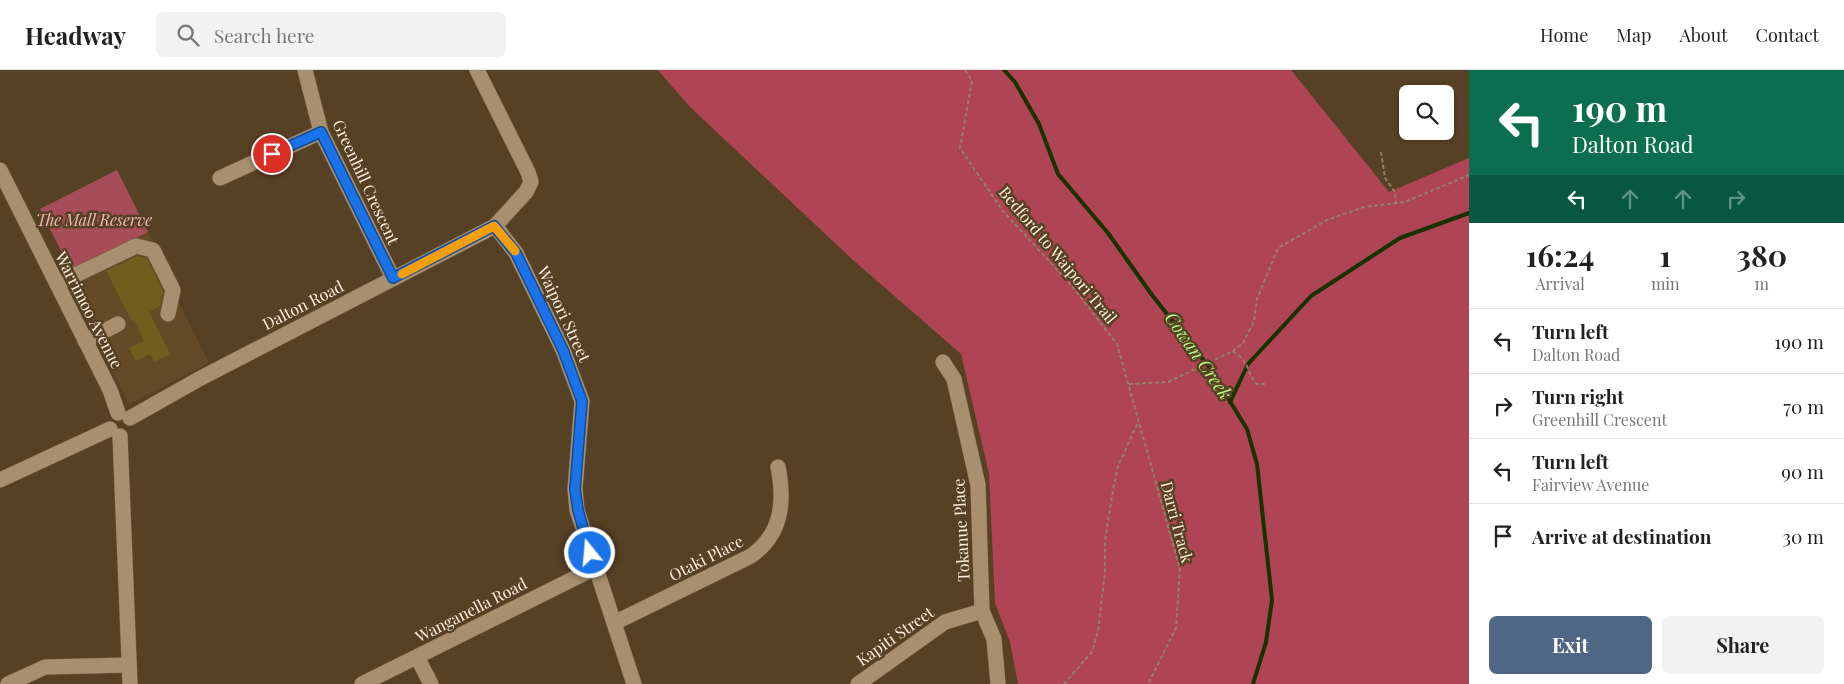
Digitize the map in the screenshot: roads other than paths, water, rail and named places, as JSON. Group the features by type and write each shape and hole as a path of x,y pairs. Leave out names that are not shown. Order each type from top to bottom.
{"street":[{"name":"Greenhill Crescent","path":"305,70 321,132 393,278"},
{"name":"Dalton Road","path":"124,416 494,226 526,192 530,182 528,172 477,70"},
{"path":"220,178 321,132"},
{"name":"Warrimoo Avenue","path":"0,170 85,342 124,416"},
{"name":"Waipori Street","path":"494,226 516,253 563,350 582,401 575,489 578,510 595,568 634,684"},
{"path":"57,284 136,246 153,250 173,290 168,314"},
{"path":"85,342 118,324"},
{"name":"Tokanue Place","path":"943,362 954,379 978,486 982,611 994,639 998,684"},
{"path":"0,480 115,433 130,431 132,424 124,416"},
{"path":"115,433 130,684"},
{"name":"Otaki Place","path":"614,623 751,556 764,547 778,524 781,485 778,467"},
{"name":"Wanganella Road","path":"362,684 595,568"},
{"name":"Kapiti Street","path":"858,684 945,622 982,611"},
{"path":"418,657 431,684"},
{"path":"8,684 45,667 129,665"}],"waterway":[{"name":"Cowan Creek","path":"1004,70 1015,82 1039,124 1058,174 1108,233 1152,295 1209,367 1247,429 1257,464 1272,600 1266,642 1253,684"},
{"path":"1230,402 1248,364 1311,296 1400,238 1469,213"}],"park label":[{"name":"The Mall Reserve","path":"94,220"}]}
